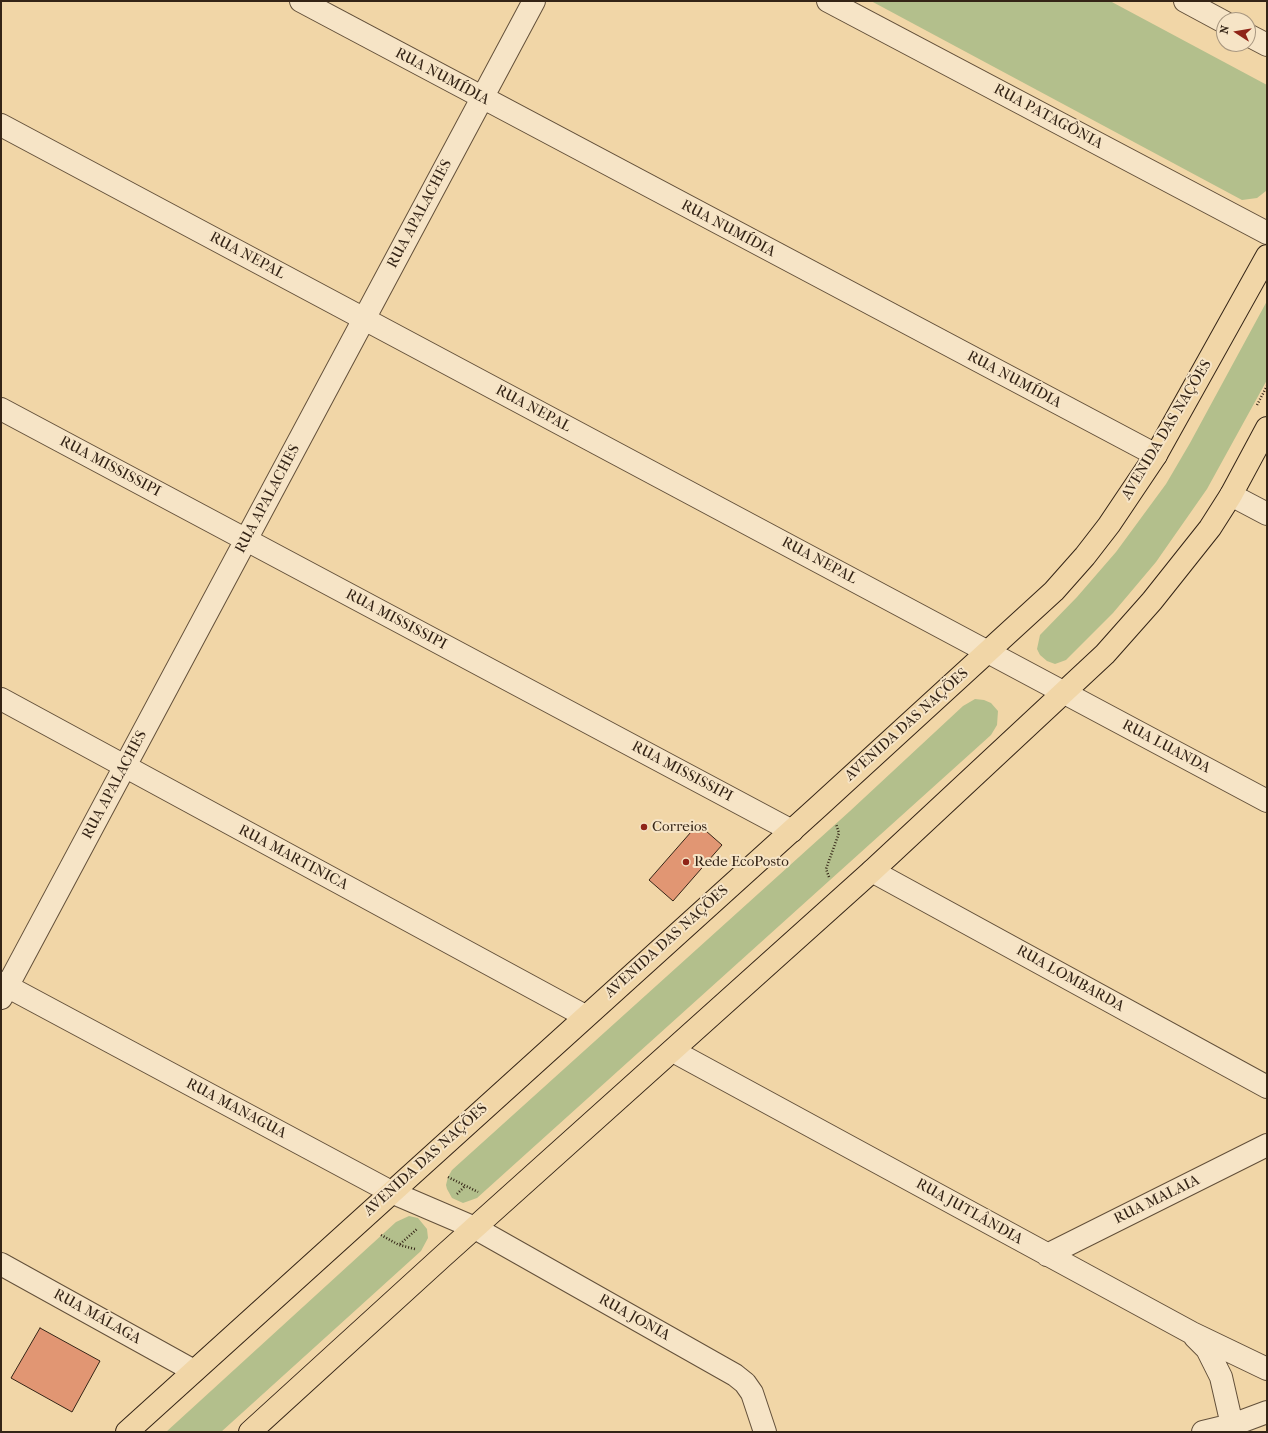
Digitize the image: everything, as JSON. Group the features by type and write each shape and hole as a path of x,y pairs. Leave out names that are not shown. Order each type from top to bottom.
{"main road":[{"name":"AVENIDA DAS NAÇÕES","path":"127,1432 585,1016 792,831 1054,590 1085,556 1156,456 1267,256"},
{"path":"250,1432 845,896 1105,654 1152,602 1210,528 1231,495 1267,428"}],"street":[{"name":"RUA NUMÍDIA","path":"301,1 1156,456"},
{"name":"RUA APALACHES","path":"3,989 125,767 534,1"},
{"name":"RUA PATAGÔNIA","path":"828,1 1267,233"},
{"path":"1185,1 1216,18"},
{"path":"1256,39 1267,45"},
{"name":"RUA NEPAL","path":"1,125 1065,692"},
{"name":"RUA MISSISSIPI","path":"1,409 792,831"},
{"path":"1231,495 1267,514"},
{"name":"RUA LUANDA","path":"1065,692 1267,801"},
{"name":"RUA MARTINICA","path":"1,699 585,1016"},
{"name":"RUA LOMBARDA","path":"872,871 1267,1087"},
{"name":"RUA MANAGUA","path":"3,989 392,1192 475,1228"},
{"name":"RUA JUTLÂNDIA","path":"673,1051 1192,1334 1267,1369"},
{"name":"RUA MALAIA","path":"1047,1255 1267,1146"},
{"name":"RUA JONIA","path":"475,1228 735,1375 745,1383 752,1393 766,1432"},
{"name":"RUA MÁLAGA","path":"1,1264 194,1370"},
{"path":"1192,1334 1207,1349 1221,1377 1232,1425"},
{"path":"1203,1432 1232,1425 1267,1412"}],"path":[{"path":"819,806 838,827 839,833 826,869 827,875 845,896"},
{"path":"448,1177 482,1194"},
{"path":"399,1245 419,1227"},
{"path":"381,1236 399,1245 421,1251"}],"green space":[{"path":"871,1 1110,1 1267,85 1266,191 1257,198 1242,200"},
{"path":"1267,301 1267,380 1207,489 1156,562 1113,613 1066,660 1055,664 1047,661 1040,655 1037,649 1040,635 1077,597 1116,552 1166,484 1190,443"},
{"path":"975,699 984,700 991,703 998,711 997,725 991,735 477,1198 463,1203 452,1198 446,1185 452,1170 850,811 963,706"},
{"path":"409,1216 418,1218 427,1229 428,1238 421,1251 221,1432 166,1432 396,1222"}],"building":[{"name":"Rede EcoPosto","path":"698,824 722,845 673,901 649,880"},
{"path":"40,1328 100,1361 72,1412 11,1378"}],"place":[{"name":"Correios","path":"644,827"},
{"name":"Rede EcoPosto","path":"686,862"}]}
